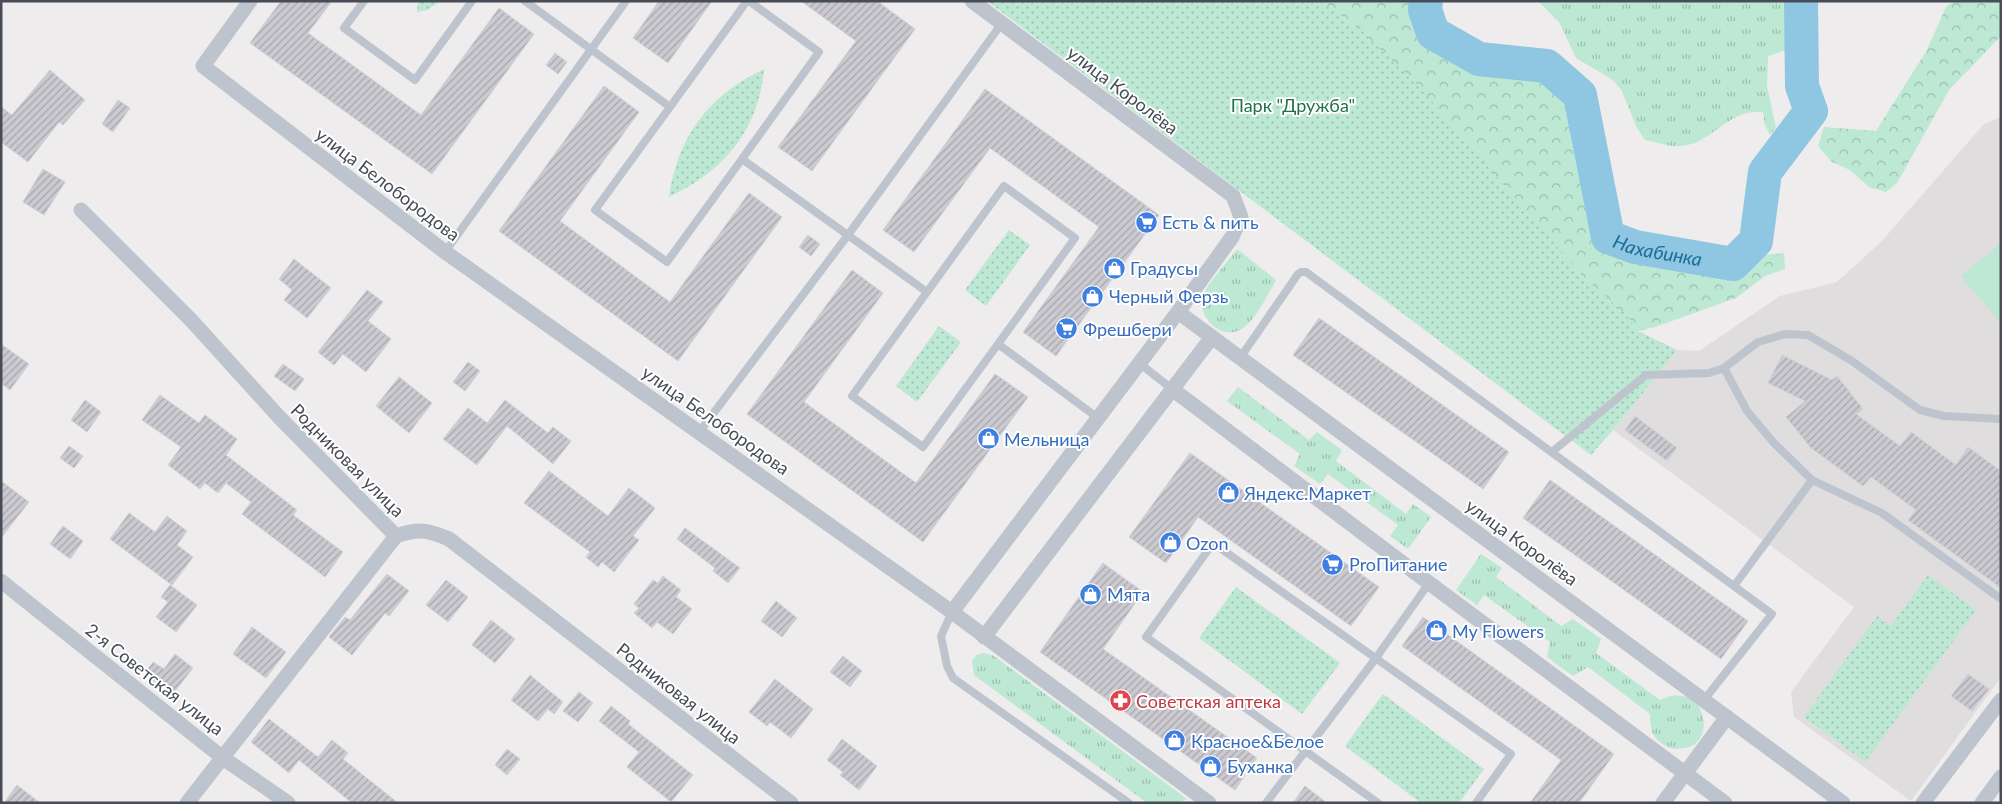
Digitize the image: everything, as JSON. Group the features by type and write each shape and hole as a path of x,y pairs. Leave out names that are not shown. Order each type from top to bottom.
{"street":[{"name":"улица Белобородова","path":"250,1 203,66 445,252 952,612 1209,803"},
{"name":"улица Королёва","path":"972,1 1233,196 1241,217 1232,237 1178,312 1843,803"},
{"name":"Родниковая улица","path":"81,210 191,320 279,417 396,536 408,532 429,530 449,539 791,803"},
{"path":"952,612 1178,312"},
{"path":"984,636 1212,337"},
{"path":"1172,389 1725,803"},
{"path":"188,803 396,536"},
{"name":"2-я Советская улица","path":"1,581 223,758 288,803"},
{"path":"1923,803 2001,700"},
{"path":"1663,803 1727,717"},
{"path":"1982,803 2001,778"}],"lane":[{"path":"364,1 344,28 415,80 472,1"},
{"path":"525,1 670,107"},
{"path":"445,252 626,1"},
{"path":"748,1 819,52 667,262 596,210 748,1"},
{"path":"700,432 848,235 1002,23"},
{"path":"742,159 927,292"},
{"path":"1004,186 1076,238 923,447 852,396 927,292 1004,186"},
{"path":"1240,358 1298,274 1306,272 1553,451 1772,614 1704,700"},
{"path":"1553,451 1646,375 1709,374 1724,368 1758,342 1785,334 1808,335 1852,361 1920,410 1944,416 2001,419"},
{"path":"998,344 1098,418"},
{"path":"1139,364 1172,389"},
{"path":"1724,368 1747,410 1774,443 1812,480 1882,513 2001,599"},
{"path":"1734,586 1812,480"},
{"path":"1378,803 1146,637 1213,543 1511,754 1476,803"},
{"path":"1266,803 1376,658 1429,583"},
{"path":"952,612 940,636 953,678 1129,803"}],"shaded area":[{"path":"2001,117 2001,677 1911,801 1794,717 1791,692 1854,607 1613,430 1677,350 1699,351 1780,296 1837,282 1881,242 1984,124"}],"green space":[{"path":"418,1 441,1 427,10 417,12"},
{"name":"Парк \"Дружба\"","path":"987,1 1320,1 1362,31 1420,88 1585,279 1626,314 1638,331 1677,350 1591,455"},
{"path":"1320,1 1422,1 1418,25 1432,42 1471,64 1491,64 1534,76 1554,87 1577,123 1586,166 1601,211 1602,232 1618,247 1638,255 1729,249 1763,255 1784,253 1785,269 1765,276 1736,298 1655,327 1638,331 1626,314 1585,279 1362,31"},
{"path":"1538,1 1789,1 1786,14 1787,50 1768,56 1767,86 1776,128 1770,135 1765,125 1763,112 1751,112 1730,120 1692,144 1672,146 1645,140 1637,128 1622,91 1613,80 1576,58 1559,22"},
{"path":"1954,1 2001,1 2001,36 1949,90 1897,183 1886,192 1869,187 1850,170 1832,162 1818,146 1824,127 1876,131 1927,50 1946,7"},
{"path":"764,69 761,91 755,111 746,130 735,146 706,175 669,197 673,175 680,155 688,137 699,120 727,92"},
{"path":"1009,230 1030,245 986,306 965,290"},
{"path":"2001,243 2001,323 1961,276"},
{"path":"1237,249 1276,280 1261,308 1246,326 1240,330 1224,332 1210,323 1205,316 1202,309 1202,301 1207,287"},
{"path":"939,326 961,342 917,402 896,386"},
{"path":"1238,387 1309,440 1317,432 1342,450 1336,461 1406,514 1413,504 1431,517 1408,549 1390,536 1398,525 1328,474 1320,484 1294,466 1300,454 1227,401"},
{"path":"1481,554 1502,568 1496,577 1561,626 1573,619 1601,639 1596,653 1660,700 1676,696 1688,698 1697,704 1702,714 1704,725 1701,736 1695,744 1677,749 1666,746 1653,733 1650,714 1588,667 1573,676 1547,657 1550,642 1484,595 1477,605 1456,590"},
{"path":"1928,575 1976,610 1865,762 1804,717 1877,616 1891,626"},
{"path":"1236,587 1340,663 1302,714 1199,638"},
{"path":"984,653 994,656 1187,799 1178,803 1147,803 974,675 972,660 977,655"},
{"path":"1383,694 1484,769 1459,803 1421,803 1345,746"}],"building":[{"path":"281,1 332,1 308,33 421,115 499,8 534,34 432,174 250,43"},
{"path":"659,1 712,1 668,63 633,38"},
{"path":"801,1 877,1 915,29 812,171 778,147 856,41"},
{"path":"555,53 567,62 558,74 546,65"},
{"path":"50,70 85,100 63,125 59,122 28,162 1,142 1,107 12,115"},
{"path":"604,86 639,112 560,221 670,302 749,193 782,217 678,361 499,231"},
{"path":"985,89 1159,215 1056,356 1023,332 1099,227 990,148 914,252 883,230"},
{"path":"118,100 130,108 113,132 102,124"},
{"path":"43,169 65,182 44,215 23,202"},
{"path":"808,235 820,244 811,256 799,247"},
{"path":"294,259 331,288 307,318 284,300 292,290 279,279"},
{"path":"852,270 883,293 804,402 916,483 995,374 1028,397 923,542 747,414"},
{"path":"367,290 383,302 368,321 391,339 366,372 343,354 334,365 318,352"},
{"path":"1319,318 1509,452 1483,489 1293,355"},
{"path":"1,344 29,364 10,390 1,383"},
{"path":"1782,355 1832,380 1837,376 1863,409 1856,414 1900,446 1911,432 1956,465 1968,447 2001,471 2001,588 1908,520 1916,510 1871,477 1863,486 1811,448 1786,417 1805,401 1768,383"},
{"path":"468,362 480,371 465,391 453,382"},
{"path":"283,364 304,379 295,391 274,376"},
{"path":"399,377 432,403 409,433 376,406"},
{"path":"160,395 199,423 205,415 237,439 226,455 297,510 293,515 343,552 325,577 242,514 251,502 226,483 218,493 205,483 200,489 168,465 181,447 142,420"},
{"path":"85,400 101,412 87,432 71,420"},
{"path":"505,400 548,433 553,427 571,441 553,464 507,426 477,465 443,439 468,408 487,423"},
{"path":"1635,416 1677,448 1667,461 1625,430"},
{"path":"69,446 83,456 74,468 60,458"},
{"path":"1190,453 1379,587 1351,626 1198,517 1166,563 1129,537"},
{"path":"549,471 608,516 629,488 655,508 633,536 639,540 614,572 602,562 598,567 586,557 590,552 524,503"},
{"path":"1550,480 1748,621 1721,659 1523,518"},
{"path":"1,481 29,502 1,538"},
{"path":"129,513 155,532 167,516 187,531 177,545 193,557 172,585 110,539"},
{"path":"63,526 83,541 70,559 50,544"},
{"path":"685,528 740,568 728,583 713,571 715,568 677,539"},
{"path":"1103,563 1143,592 1103,649 1257,758 1235,790 1040,652"},
{"path":"387,574 409,591 389,616 385,613 352,655 329,637 345,617 350,620"},
{"path":"663,576 681,590 676,597 692,609 673,634 657,622 652,628 634,613 639,608 634,604 653,580 658,583"},
{"path":"446,580 468,597 448,622 426,605"},
{"path":"170,585 197,605 176,632 156,617 168,602 161,597"},
{"path":"776,601 797,618 782,637 761,621"},
{"path":"1423,617 1614,754 1579,803 1530,803 1561,760 1402,646"},
{"path":"491,620 515,639 495,663 472,645"},
{"path":"252,627 286,652 266,678 233,654"},
{"path":"175,654 193,668 172,695 144,674 153,662 164,669"},
{"path":"843,656 862,671 850,687 830,672"},
{"path":"1968,674 1989,689 1972,711 1951,696"},
{"path":"530,675 563,702 554,714 548,709 538,721 511,700"},
{"path":"775,679 813,709 791,738 770,722 767,726 749,712"},
{"path":"579,692 593,703 578,722 563,711"},
{"path":"611,706 630,721 628,724 693,775 671,802 627,767 639,752 599,721"},
{"path":"269,719 318,757 332,740 348,753 343,759 398,803 352,803 299,760 289,773 251,742"},
{"path":"842,739 877,766 859,790 840,775 843,772 827,760"},
{"path":"507,749 520,759 507,775 495,765"},
{"path":"17,785 40,803 4,803"},
{"path":"1305,786 1327,803 1293,803"}],"waterway":[{"name":"Нахабинка","path":"1426,1 1425,10 1433,33 1479,59 1547,66 1580,95 1608,237 1635,247 1733,264 1756,241 1765,172 1811,111 1802,86 1801,1"}],"place":[{"name":"Есть & пить","path":"1146,222"},
{"name":"Градусы","path":"1114,268"},
{"name":"Черный Ферзь","path":"1093,296"},
{"name":"Фрешбери","path":"1067,329"},
{"name":"Мельница","path":"988,439"},
{"name":"Яндекс.Маркет","path":"1228,493"},
{"name":"Ozon","path":"1170,543"},
{"name":"ProПитание","path":"1333,564"},
{"name":"Мята","path":"1091,594"},
{"name":"My Flowers","path":"1436,631"},
{"name":"Советская аптека","path":"1120,701"},
{"name":"Красное&Белое","path":"1175,741"},
{"name":"Буханка","path":"1211,766"}]}
